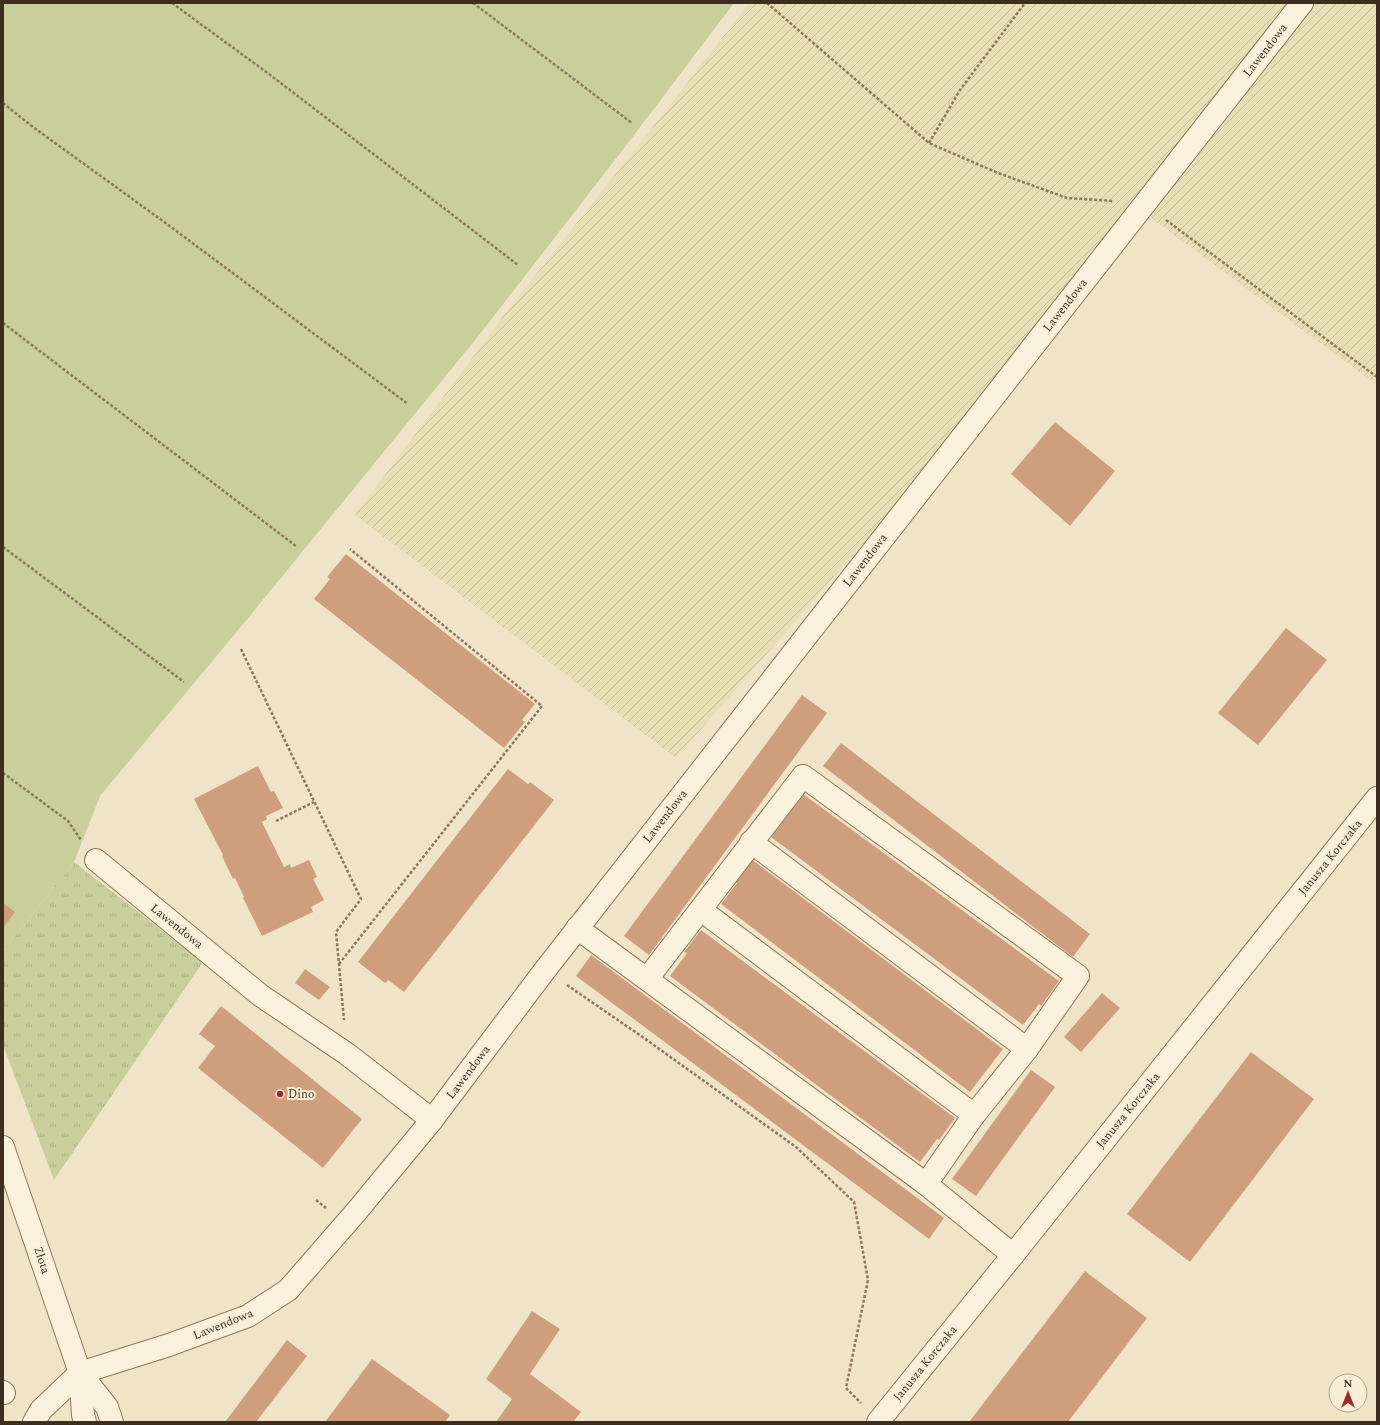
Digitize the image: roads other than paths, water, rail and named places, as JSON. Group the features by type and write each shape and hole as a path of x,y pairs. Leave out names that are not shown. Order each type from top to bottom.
{"street":[{"name":"Lawendowa","path":"80,1373 169,1346 248,1316 288,1290 356,1212 432,1120 577,928 1302,3"},
{"path":"647,979 803,776 1078,976 1027,1049 974,1115 926,1184"},
{"name":"Janusza Korczaka","path":"878,1422 1377,798"},
{"path":"751,842 1027,1049"},
{"name":"Lawendowa","path":"96,860 260,995 347,1054 432,1120"},
{"path":"701,910 974,1115"},
{"path":"577,928 926,1184 1013,1255"},
{"name":"Złota","path":"3,1147 80,1373 83,1415 85,1422"},
{"path":"34,1422 41,1410 80,1373"},
{"name":"Złota","path":"80,1373 107,1408 112,1422"}],"place":[{"name":"Dino","path":"280,1094"}]}
